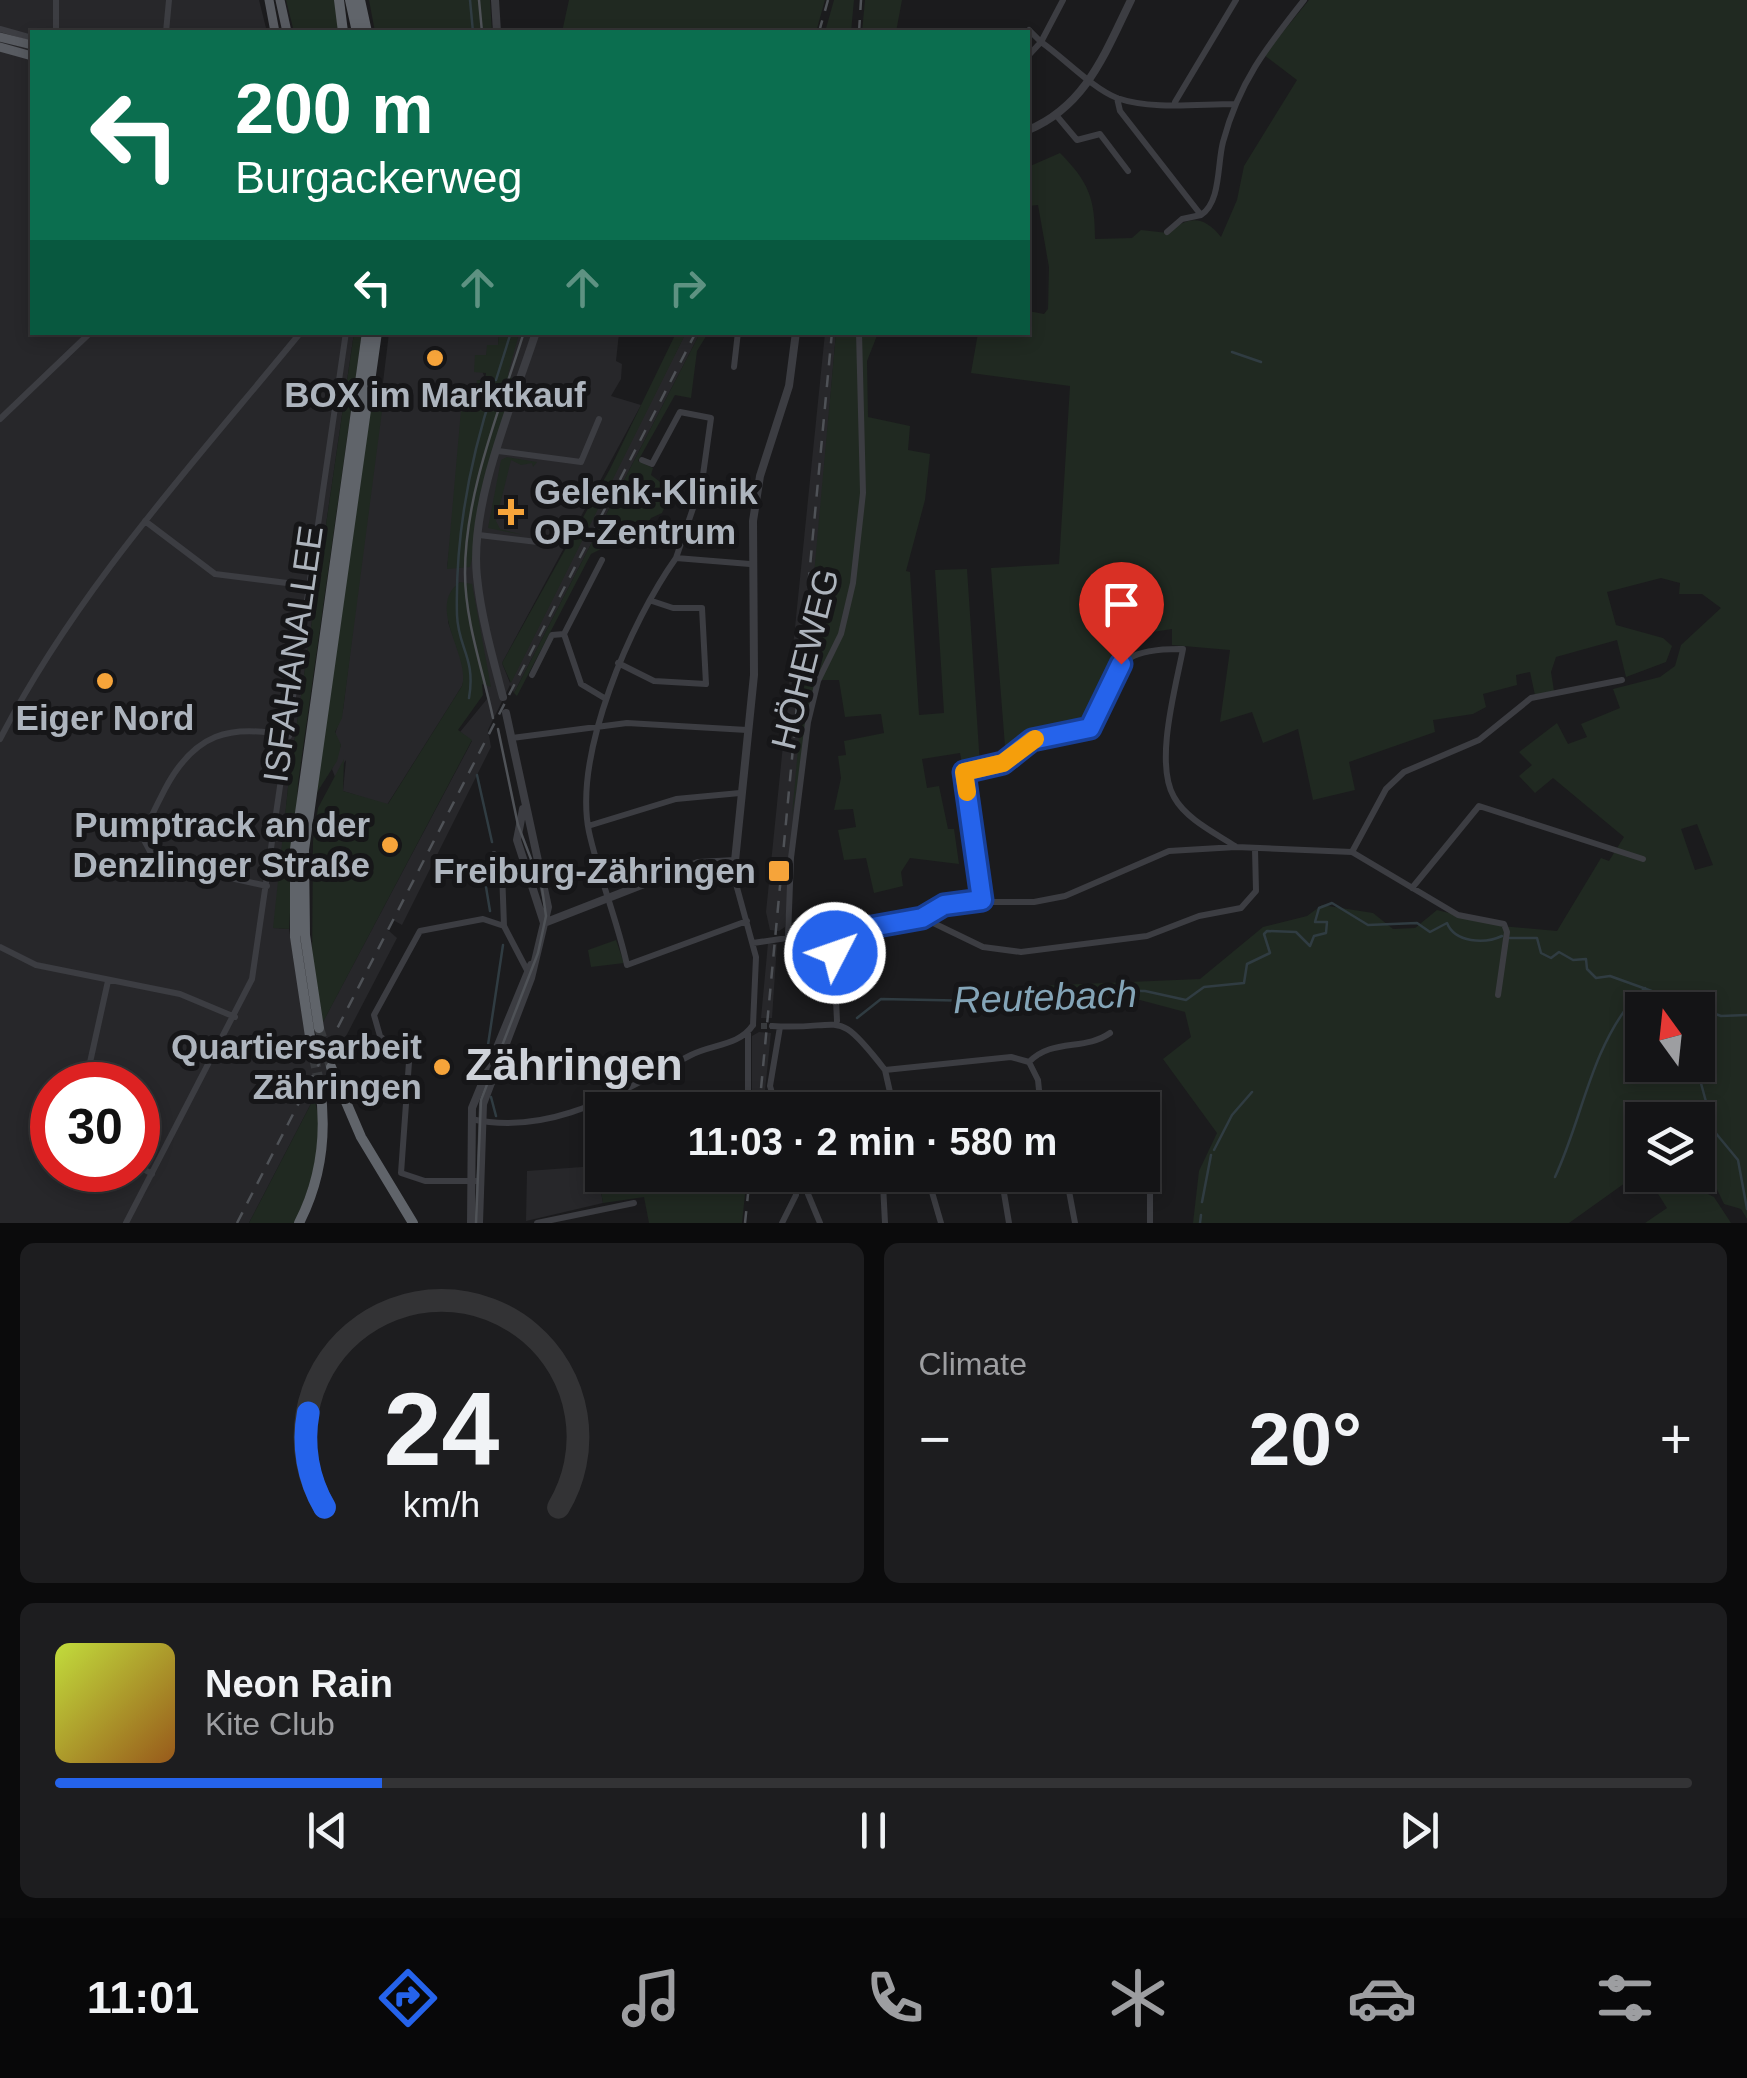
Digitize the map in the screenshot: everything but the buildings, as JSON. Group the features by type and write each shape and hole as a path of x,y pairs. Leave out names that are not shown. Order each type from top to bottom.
{"highway":[{"path":"339,0 343,30"},
{"path":"350,0 357,30"},
{"path":"360,0 367,30"},
{"name":"ISFAHANALLEE","path":"312,1043 295,937 295,849 367,335"},
{"name":"ISFAHANALLEE","path":"319,1028 304,935 304,850 377,335"},
{"path":"331,1067 361,1137 412,1223"},
{"path":"299,1223 320,1162 324,1126 320,1088"}],"main road":[{"path":"268,0 276,30"},
{"path":"280,0 288,30"},
{"path":"0,37 30,45"},
{"path":"0,48 30,56"}],"street":[{"path":"56,0 56,30"},
{"path":"166,30 169,0"},
{"path":"495,0 498,30"},
{"path":"1030,54 1064,0"},
{"path":"1030,129 1055,116 1091,80 1130,0"},
{"path":"1174,104 1236,0"},
{"path":"1167,232 1182,219 1200,215 1212,203 1243,80 1304,0"},
{"path":"0,28 30,37"},
{"path":"1030,31 1117,98 1174,104 1234,104"},
{"path":"1117,98 1120,111 1200,215"},
{"path":"1055,116 1077,140 1100,134 1128,171"},
{"path":"0,419 88,335"},
{"path":"0,740 73,618 146,521 299,335"},
{"path":"160,1159 252,979 346,335"},
{"path":"503,697 478,580 479,535 498,451 535,335"},
{"path":"734,367 738,335"},
{"path":"749,1092 757,970 735,861 754,675 750,564 760,476 784,409 796,335"},
{"name":"HÖHEWEG","path":"788,936 790,858 808,722 818,681 840,634 854,583 863,493 859,335"},
{"path":"642,460 652,464 680,412 711,418 702,482 676,558 618,663 606,699 590,770 588,826 627,965 746,920"},
{"path":"498,451 582,462 599,419"},
{"path":"146,521 215,574 311,586"},
{"path":"479,535 554,544"},
{"path":"676,558 750,564"},
{"path":"602,560 564,634 580,684 606,699"},
{"path":"618,663 654,682 706,684 702,608 673,608 652,601"},
{"path":"532,675 552,634 564,634"},
{"path":"982,900 964,772 1003,763 1032,740 1090,728 1125,659 1153,650 1183,649 1169,728 1170,790 1185,812 1236,847"},
{"path":"1352,852 1386,789 1404,772 1479,740 1531,698 1622,680"},
{"path":"470,1223 471,1119 476,1094 534,962 544,923 546,886 531,838 506,712"},
{"path":"512,738 647,722 747,730"},
{"path":"266,886 165,860 152,855 144,840 177,768 202,743 241,730 288,736"},
{"path":"588,826 676,800 740,793"},
{"path":"524,806 516,835 544,923"},
{"path":"1412,888 1479,806 1642,859"},
{"path":"516,835 522,831 531,838"},
{"path":"753,943 922,918 944,905 1065,896 1169,850 1236,847 1352,852 1458,915 1506,932 1498,995"},
{"path":"922,918 982,947 1008,953 1147,936 1199,916 1242,908 1256,891 1255,850"},
{"path":"480,1223 485,1098 529,974 504,926 502,871 494,854"},
{"path":"544,923 698,863 735,861"},
{"path":"481,1181 425,1181 401,1173 410,1062 380,1036 374,1015 420,931 483,919 504,926"},
{"path":"833,934 837,1022"},
{"path":"0,948 36,966 180,994 235,1017"},
{"path":"837,970 876,966"},
{"path":"91,1062 108,981"},
{"path":"772,1092 776,1027 837,1022 848,1026 886,1070 890,1092"},
{"path":"471,1119 531,1120 596,1106 649,1081 692,1054 754,1028"},
{"path":"1029,1062 1049,1047 1101,1040 1110,1034"},
{"path":"886,1070 1011,1057 1029,1062 1040,1092"},
{"path":"126,1223 142,1192"},
{"path":"782,1223 796,1192"},
{"path":"883,1192 884,1223"},
{"path":"933,1192 941,1223"},
{"path":"1004,1192 1009,1223"},
{"path":"1069,1192 1075,1223"},
{"path":"1150,1192 1150,1223"},
{"path":"808,1194 820,1223"},
{"path":"537,1223 634,1203"},
{"path":"580,1212 582,1223"}],"shaded area":[{"path":"0,0 259,0 266,30 30,30 30,335 354,335 289,778 274,928 289,929 309,1048 472,741 460,732 487,699 460,582 451,592 448,622 466,673 462,686 387,805 343,791 346,760 335,777 332,769 341,745 334,737 343,710 389,335 499,335 498,345 486,355 476,355 486,381 478,380 481,389 472,428 463,427 447,569 518,335 619,335 616,361 622,364 621,379 611,396 641,405 502,663 510,683 684,335 699,335 514,693 510,685 488,730 491,747 402,925 393,920 388,930 397,938 249,1223 0,1223"},
{"path":"286,0 336,0 338,30 294,30"},
{"path":"369,0 490,0 492,30 375,30"},
{"path":"569,0 825,0 817,30 562,30"},
{"path":"834,0 854,0 851,30 826,30"},
{"path":"865,0 902,0 896,30 862,30"},
{"path":"1309,0 1747,0 1747,1219 1741,1209 1724,1204 1715,1185 1715,1102 1625,1102 1625,1183 1569,1223 1193,1223 1199,1171 1217,1133 1163,1059 1191,1037 1185,1012 1140,1000 1040,1001 1033,995 1034,986 1200,979 1263,927 1307,916 1322,905 1373,913 1393,929 1415,928 1437,910 1501,926 1557,931 1601,858 1609,861 1624,837 1553,778 1535,793 1519,776 1532,765 1519,752 1557,723 1568,744 1587,737 1581,724 1620,708 1613,689 1660,677 1675,666 1681,645 1721,608 1702,594 1679,594 1680,583 1661,578 1607,592 1616,625 1663,638 1672,646 1666,662 1626,677 1617,640 1556,657 1551,672 1554,691 1535,695 1530,672 1516,675 1517,685 1483,694 1486,707 1473,714 1433,720 1435,732 1349,762 1355,790 1313,800 1298,729 1263,743 1252,712 1220,722 1230,650 1172,645 1172,629 1121,637 1117,665 1090,725 1025,740 1006,759 991,568 1059,564 1070,386 971,373 978,335 1030,335 1030,311 1044,314 1048,309 1049,267 1038,205 1030,206 1030,166 1060,153 1070,163 1088,192 1095,239 1132,238 1141,230 1168,233 1196,220 1221,237 1237,200 1244,166 1297,80 1264,55","holes":["1697,824 1713,865 1695,870 1681,829"]},
{"path":"354,335 362,335 298,783 289,929 273,928 289,778"},
{"path":"499,335 519,335 508,374 515,382 470,567 447,569 461,410 475,412 481,389 476,388 477,380 485,381 486,373 474,372 475,355 486,355 487,345 498,345"},
{"path":"675,335 685,335 511,683 502,663 610,469"},
{"path":"699,335 707,335 697,351 691,398 675,395 638,461 653,468 651,475 672,491 662,513 651,518 635,545 607,546 591,554 517,696 514,693"},
{"path":"825,335 836,335 785,927 770,930 766,912"},
{"path":"836,335 877,335 867,361 868,417 910,426 908,450 930,454 925,500 906,571 910,572 919,715 944,713 935,570 967,569 980,765 963,768 960,753 922,759 927,788 939,786 948,829 954,829 959,864 910,858 901,872 903,886 874,893 866,858 844,860 838,830 856,827 853,809 834,810 841,778 838,756 846,755 844,741 884,733 881,714 845,717 839,680 816,680 792,815"},
{"path":"374,385 385,388 342,718 335,732 341,745 337,761 316,794"},
{"path":"507,457 537,462 533,467 532,463 521,465 511,460 496,521 500,529 523,535 488,528 501,460"},
{"path":"460,582 472,584 491,687 482,684 483,695 458,730 472,740 322,1024 312,967 313,841 318,808 344,759 343,791 388,804 462,686 461,661 447,605 450,592"},
{"path":"616,940 624,963 591,967 588,950"},
{"path":"768,943 777,944 772,1018 761,1018"},
{"path":"771,1033 765,1092 752,1092 752,1036"},
{"path":"314,1098 318,1142 299,1214 294,1223 249,1223"},
{"path":"585,1167 585,1192 601,1192 603,1203 526,1221 527,1171"},
{"path":"601,1192 745,1192 742,1223 649,1223 644,1197 603,1203"},
{"path":"1657,1192 1703,1192 1714,1197 1731,1223 1645,1223 1667,1208"}],"waterway":[{"path":"470,0 473,30"},
{"path":"496,380 510,335"},
{"path":"1232,352 1261,362"},
{"path":"469,698 469,663 457,615 458,557 471,471 494,386"},
{"path":"477,775 492,842"},
{"path":"490,859 485,881 490,911"},
{"name":"Reutebach","path":"857,1018 881,999 980,1001 1019,990 1145,991 1186,1000 1204,987 1244,983 1247,964 1270,953 1264,934 1267,931 1296,932 1310,946 1314,936 1326,933 1327,922 1315,922 1319,908 1332,903 1368,925 1417,923 1430,932 1447,923 1457,935 1471,940 1502,936"},
{"name":"Reutebach","path":"1510,938 1537,938 1541,953 1551,958 1559,952 1573,960 1586,959 1587,969 1596,978 1610,976 1721,1016 1747,1015"},
{"path":"485,1065 503,945"},
{"path":"1641,992 1645,988"},
{"path":"1555,1177 1596,1064 1625,1011"},
{"path":"1701,1082 1714,1131 1738,1160 1747,1209"},
{"path":"1214,1150 1232,1115 1252,1092"},
{"path":"491,1097 496,1116"},
{"path":"1202,1202 1211,1155"},
{"path":"1200,1223 1201,1215"}],"tunnel":[{"path":"761,1026 772,1026"},
{"path":"319,1028 331,1067"},
{"path":"311,1043 320,1087"}],"tram line":[{"path":"479,0 482,30"},
{"path":"493,718 468,609 467,543 477,481 523,335"},
{"path":"476,1223 481,1100 538,953 546,916 542,888 518,825 498,729"}],"railway":[{"path":"820,30 828,0"},
{"path":"859,30 861,0"},
{"path":"237,1223 694,335"},
{"path":"761,1092 832,335"},
{"path":"745,1223 748,1192"}],"slow traffic":[{"path":"967,792 964,772 1010,760 1026,742 1035,739"}],"place":[{"name":"BOX im Marktkauf","path":"435,358"},
{"name":"Gelenk-Klinik OP-Zentrum","path":"511,512"},
{"name":"Eiger Nord","path":"105,681"},
{"name":"Pumptrack an der Denzlinger Straße","path":"390,845"},
{"name":"Freiburg-Zähringen","path":"779,871"},
{"name":"Quartiersarbeit Zähringen","path":"442,1067"}],"district":[{"name":"Zähringen","path":"574,1064"}],"route":[{"path":"835,953 833,934 922,918 944,905 982,900 964,772 1010,760 1026,742 1090,728 1121,664"}]}
